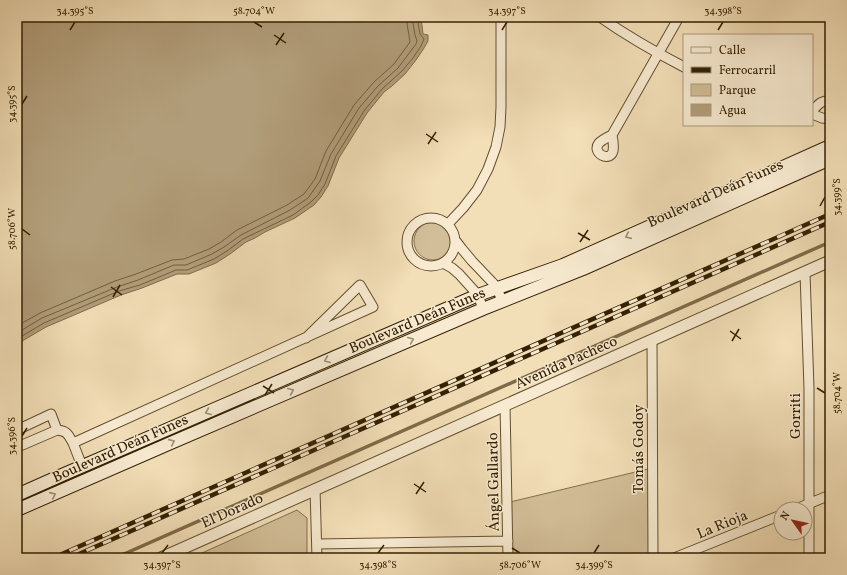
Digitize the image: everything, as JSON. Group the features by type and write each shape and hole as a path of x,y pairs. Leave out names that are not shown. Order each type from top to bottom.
{"main road":[{"name":"Boulevard Deán Funes","path":"17,495 478,295 563,265 830,146"},
{"name":"Boulevard Deán Funes","path":"17,510 502,301 583,269 830,159"}],"street":[{"path":"448,224 477,190 488,169 496,147 500,127 501,107 501,17"},
{"path":"600,17 658,54 683,66"},
{"path":"612,135 679,17"},
{"path":"813,112 822,102 830,101"},
{"path":"813,114 822,118 830,119"},
{"path":"455,240 455,246 449,258 436,266 419,264 408,252 406,244 407,235 411,228 424,218 433,218 448,224 455,240 497,288 502,301"},
{"name":"Avenida Pacheco","path":"314,489 830,261"},
{"path":"443,263 459,274 478,295 484,309"},
{"name":"Gorriti","path":"805,273 809,388 810,501"},
{"path":"73,443 306,338 373,307 360,285 306,338"},
{"name":"Tomás Godoy","path":"652,340 653,558"},
{"name":"Ángel Gallardo","path":"505,405 508,558"},
{"path":"17,430 51,414 57,430"},
{"path":"17,440 20,446 57,430 63,431 67,433 73,443 82,466"},
{"path":"314,489 317,558"},
{"name":"El Dorado","path":"161,558 314,489"},
{"path":"813,503 830,495"},
{"name":"La Rioja","path":"674,558 773,518"},
{"path":"317,544 508,541"},
{"name":"Gorriti","path":"809,541 809,558"}],"green space":[{"path":"429,222 437,222 447,227 451,234 451,248 447,255 437,260 429,260 419,255 417,252 414,245 414,237 419,227 422,225"},
{"path":"648,469 650,558 511,558 510,502"},
{"path":"297,510 307,518 307,558 191,558"}],"water":[{"path":"17,17 421,17 423,34 428,35 428,41 405,74 384,92 367,113 339,158 328,186 314,205 295,218 246,242 216,263 189,274 177,274 121,295 46,327 17,344"}],"waterway":[{"path":"115,558 830,242"}],"railway":[{"path":"53,558 830,214"},
{"path":"70,558 830,222"}]}
